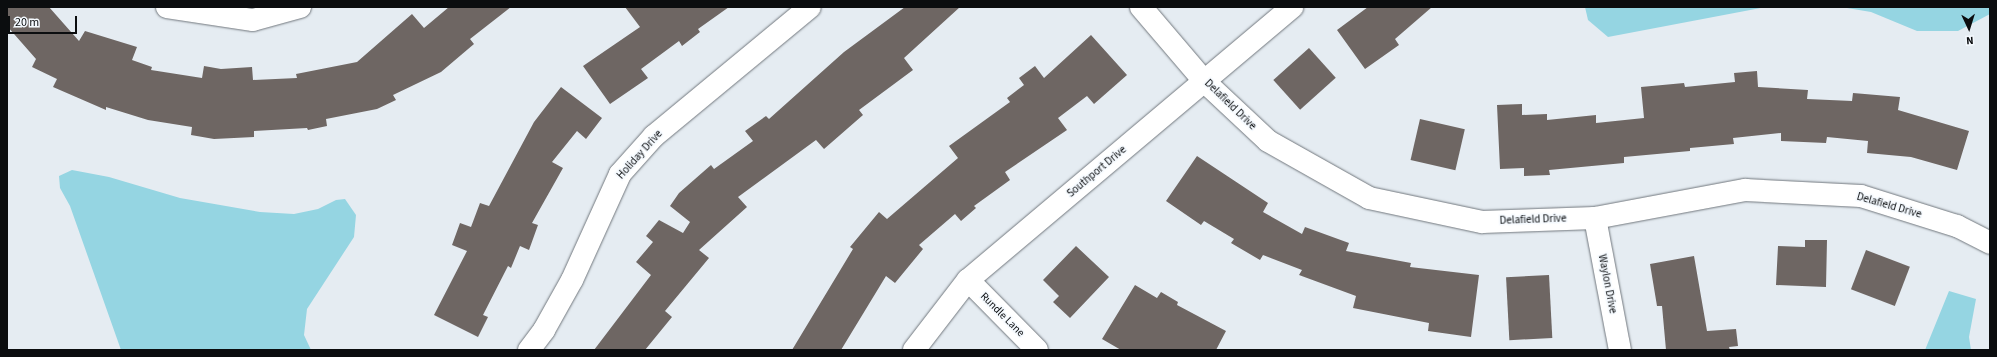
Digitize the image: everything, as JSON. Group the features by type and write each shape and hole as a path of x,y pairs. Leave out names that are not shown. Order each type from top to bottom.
{"street":[{"path":"167,7 253,20 300,7"},
{"name":"Holiday Drive","path":"529,350 544,330 572,280 620,174 654,136 810,7"},
{"name":"Delafield Drive","path":"1141,7 1205,82 1268,141 1370,198 1482,222 1595,218 1744,190 1860,196 1957,226 1990,243"},
{"name":"Southport Drive","path":"914,350 968,280 1205,82 1292,7"},
{"name":"Waylon Drive","path":"1595,218 1620,350"},
{"name":"Rundle Lane","path":"968,280 1037,350"}],"water":[{"path":"1585,7 1766,7 1608,37 1588,20"},
{"path":"1841,7 1990,7 1990,14 1958,31 1917,31 1871,12"},
{"path":"72,170 109,177 180,198 260,212 294,214 318,209 336,200 345,199 356,215 354,237 307,309 304,335 311,350 121,350 70,206 60,188 59,176"},
{"path":"1949,291 1976,299 1969,337 1971,350 1925,350"}],"building":[{"path":"7,7 49,7 79,41 85,31 137,47 132,60 152,67 151,70 202,78 204,66 221,69 252,67 253,80 297,78 296,74 357,62 412,14 424,28 449,7 511,7 470,39 474,44 441,72 393,95 396,100 377,109 326,119 327,126 308,130 307,128 254,131 254,137 214,139 191,135 192,127 148,120 106,107 106,110 53,87 57,79 32,67 36,59 7,26"},
{"path":"625,7 729,7 698,29 700,32 682,46 679,41 641,69 648,78 610,104 583,66 640,27"},
{"path":"905,7 960,7 904,58 913,70 859,110 863,115 824,149 816,140 738,197 747,207 699,250 709,258 665,311 672,317 645,350 594,350 651,275 636,262 653,242 646,236 659,220 683,233 690,222 670,206 679,193 711,165 714,169 753,141 745,131 766,116 769,119 844,52"},
{"path":"1368,7 1432,7 1395,39 1399,45 1365,69 1337,30"},
{"path":"1091,35 1127,75 1094,104 1087,96 1058,118 1067,130 1005,172 1010,180 974,206 976,208 961,221 955,214 919,245 923,249 895,283 886,276 841,350 792,350 853,249 850,247 879,212 887,219 958,158 949,146 1010,102 1007,98 1024,85 1019,78 1035,66 1044,78"},
{"path":"1309,48 1336,78 1300,110 1273,80"},
{"path":"1757,71 1758,87 1808,90 1807,99 1852,101 1853,93 1900,97 1898,110 1969,131 1957,170 1911,157 1867,153 1868,141 1827,137 1826,143 1781,141 1781,133 1733,138 1734,144 1690,148 1690,151 1624,157 1624,163 1549,170 1550,175 1524,176 1524,168 1500,169 1497,105 1522,104 1522,115 1547,114 1547,120 1596,115 1596,123 1644,118 1641,87 1684,83 1685,87 1735,82 1734,73"},
{"path":"561,87 602,118 586,139 577,131 552,162 563,168 532,223 538,225 529,250 520,246 511,268 508,266 483,315 488,317 478,337 434,315 467,251 452,245 460,223 471,227 480,203 489,206 534,122"},
{"path":"1420,119 1465,129 1455,170 1411,160"},
{"path":"1197,156 1268,203 1263,212 1302,234 1305,227 1349,243 1346,251 1411,263 1410,267 1479,275 1471,337 1428,331 1429,323 1353,308 1356,296 1299,275 1302,270 1263,255 1260,260 1231,243 1234,239 1204,221 1201,225 1166,201"},
{"path":"1805,240 1827,240 1826,287 1776,285 1778,246 1805,247"},
{"path":"1076,246 1109,277 1070,318 1053,302 1059,296 1043,280"},
{"path":"1866,250 1910,267 1895,306 1851,289"},
{"path":"1694,256 1707,331 1736,329 1738,346 1729,347 1730,350 1666,350 1662,306 1657,306 1650,264"},
{"path":"1549,275 1552,338 1509,340 1506,277"},
{"path":"1135,285 1157,298 1161,292 1178,302 1177,305 1226,331 1216,350 1121,350 1102,339"}]}
